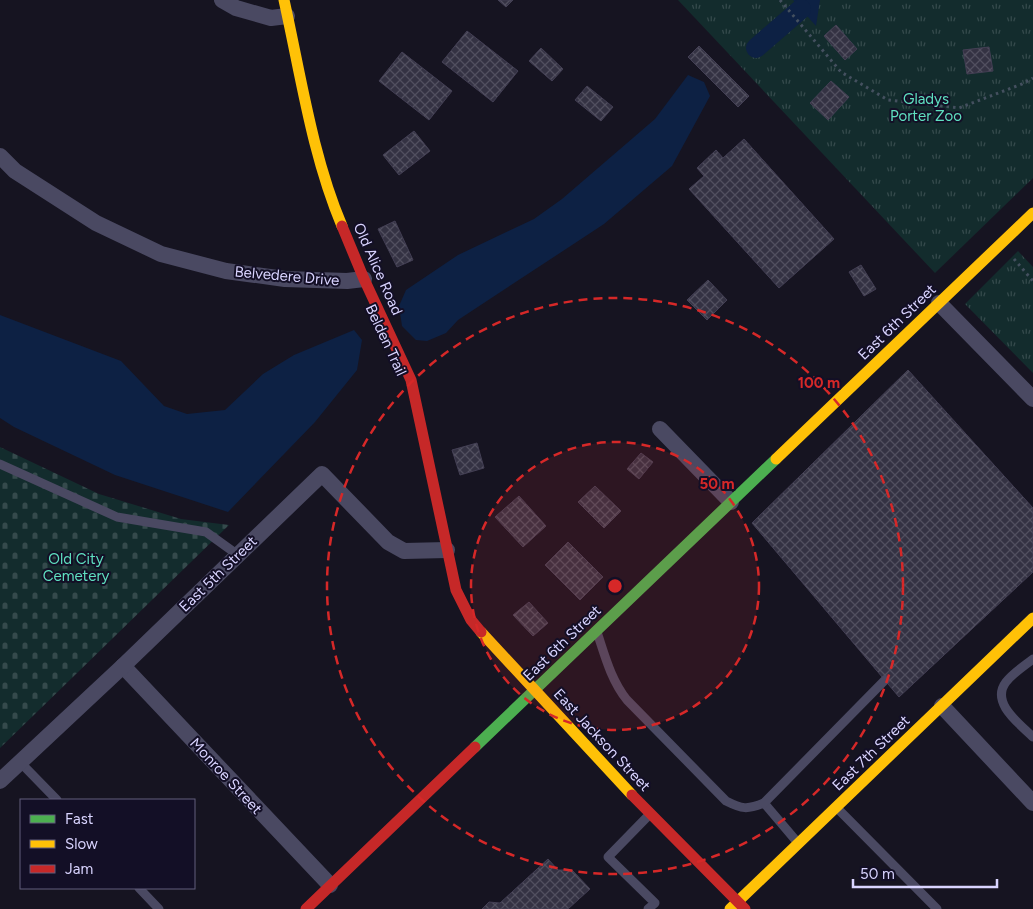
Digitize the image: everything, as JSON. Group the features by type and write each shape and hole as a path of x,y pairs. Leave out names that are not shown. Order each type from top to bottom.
{"main road":[{"name":"Old Alice Road","path":"284,0 320,164 333,205 364,279 411,380 447,550"},
{"name":"East 6th Street","path":"306,909 1033,213"},
{"name":"East Jackson Street","path":"447,550 456,590 471,620 737,906"},
{"name":"East 7th Street","path":"737,906 798,843 1033,618"}],"street":[{"path":"222,0 236,8 271,18 287,16"},
{"name":"Belvedere Drive","path":"0,156 15,171 96,224 161,254 226,271 285,279 347,281 364,279"},
{"path":"939,303 1033,399"},
{"path":"660,429 731,502"},
{"name":"East 5th Street","path":"0,781 322,474 388,542 404,551 447,550"},
{"name":"Monroe Street","path":"122,666 330,885"},
{"path":"942,706 1033,803"}],"lane":[{"path":"0,464 117,517 206,532 238,555"},
{"path":"597,631 612,675 620,691 726,801 739,808 752,808 764,803 885,680"},
{"path":"1033,659 1006,682 1002,690 1001,700 1006,710 1033,737"},
{"path":"20,762 55,799"},
{"path":"764,803 798,843"},
{"path":"836,807 937,909"},
{"path":"648,909 655,903 608,857 650,814"},
{"path":"140,889 159,909"}],"path":[{"path":"780,0 841,72 888,100 959,108 1033,78"},
{"path":"1009,253 1033,281"}],"green space":[{"name":"Gladys Porter Zoo","path":"678,0 1033,0 1033,178 935,273"},
{"path":"1018,251 1033,267 1033,373 965,304"},
{"name":"Old City Cemetery","path":"0,447 99,494 181,519 229,525 0,748"}],"water":[{"path":"793,0 820,0 816,26"},
{"path":"688,75 704,82 710,96 672,166 604,224 458,320 446,333 427,341 416,340 402,326 399,306 406,290 458,255 534,219 562,199 655,119"},
{"path":"0,315 121,361 164,406 187,414 225,410 263,374 294,355 354,330 362,340 357,370 315,422 228,512 115,475 14,427 0,418"}],"building":[{"path":"498,0 513,0 506,7"},
{"path":"836,25 857,49 845,60 824,36"},
{"path":"467,31 518,71 493,102 442,62"},
{"path":"699,46 749,96 738,107 688,57"},
{"path":"989,47 993,71 967,74 963,50"},
{"path":"541,48 563,69 552,81 529,61"},
{"path":"402,52 452,91 429,120 379,81"},
{"path":"831,81 849,97 828,120 810,103"},
{"path":"587,86 613,107 601,121 575,100"},
{"path":"414,131 430,151 399,175 383,155"},
{"path":"744,139 834,239 779,288 689,189 704,176 697,168 716,150 723,158"},
{"path":"395,221 413,260 397,267 378,229"},
{"path":"861,265 876,289 864,296 849,272"},
{"path":"708,280 727,300 707,320 687,300"},
{"path":"908,370 1033,508 1033,572 899,697 752,523"},
{"path":"477,443 484,468 460,475 452,450"},
{"path":"641,453 653,462 639,479 627,469"},
{"path":"595,486 621,511 604,528 578,502"},
{"path":"519,496 546,526 523,547 495,517"},
{"path":"568,542 603,577 580,600 545,565"},
{"path":"529,602 548,623 533,636 513,615"},
{"path":"548,859 558,870 572,870 590,889 568,909 482,909 489,902 500,903"}],"waterway":[{"path":"756,48 801,9"}],"traffic: fast":[{"path":"475,747 776,459"}],"traffic: slow":[{"path":"284,0 315,143 342,226"},
{"path":"776,459 1033,213"},
{"path":"730,909 1033,618"},
{"path":"481,632 632,795"}],"traffic: jam":[{"path":"342,226 364,279 411,380 456,590 471,620 481,632"},
{"path":"306,909 475,747"},
{"path":"632,795 745,909"}]}
